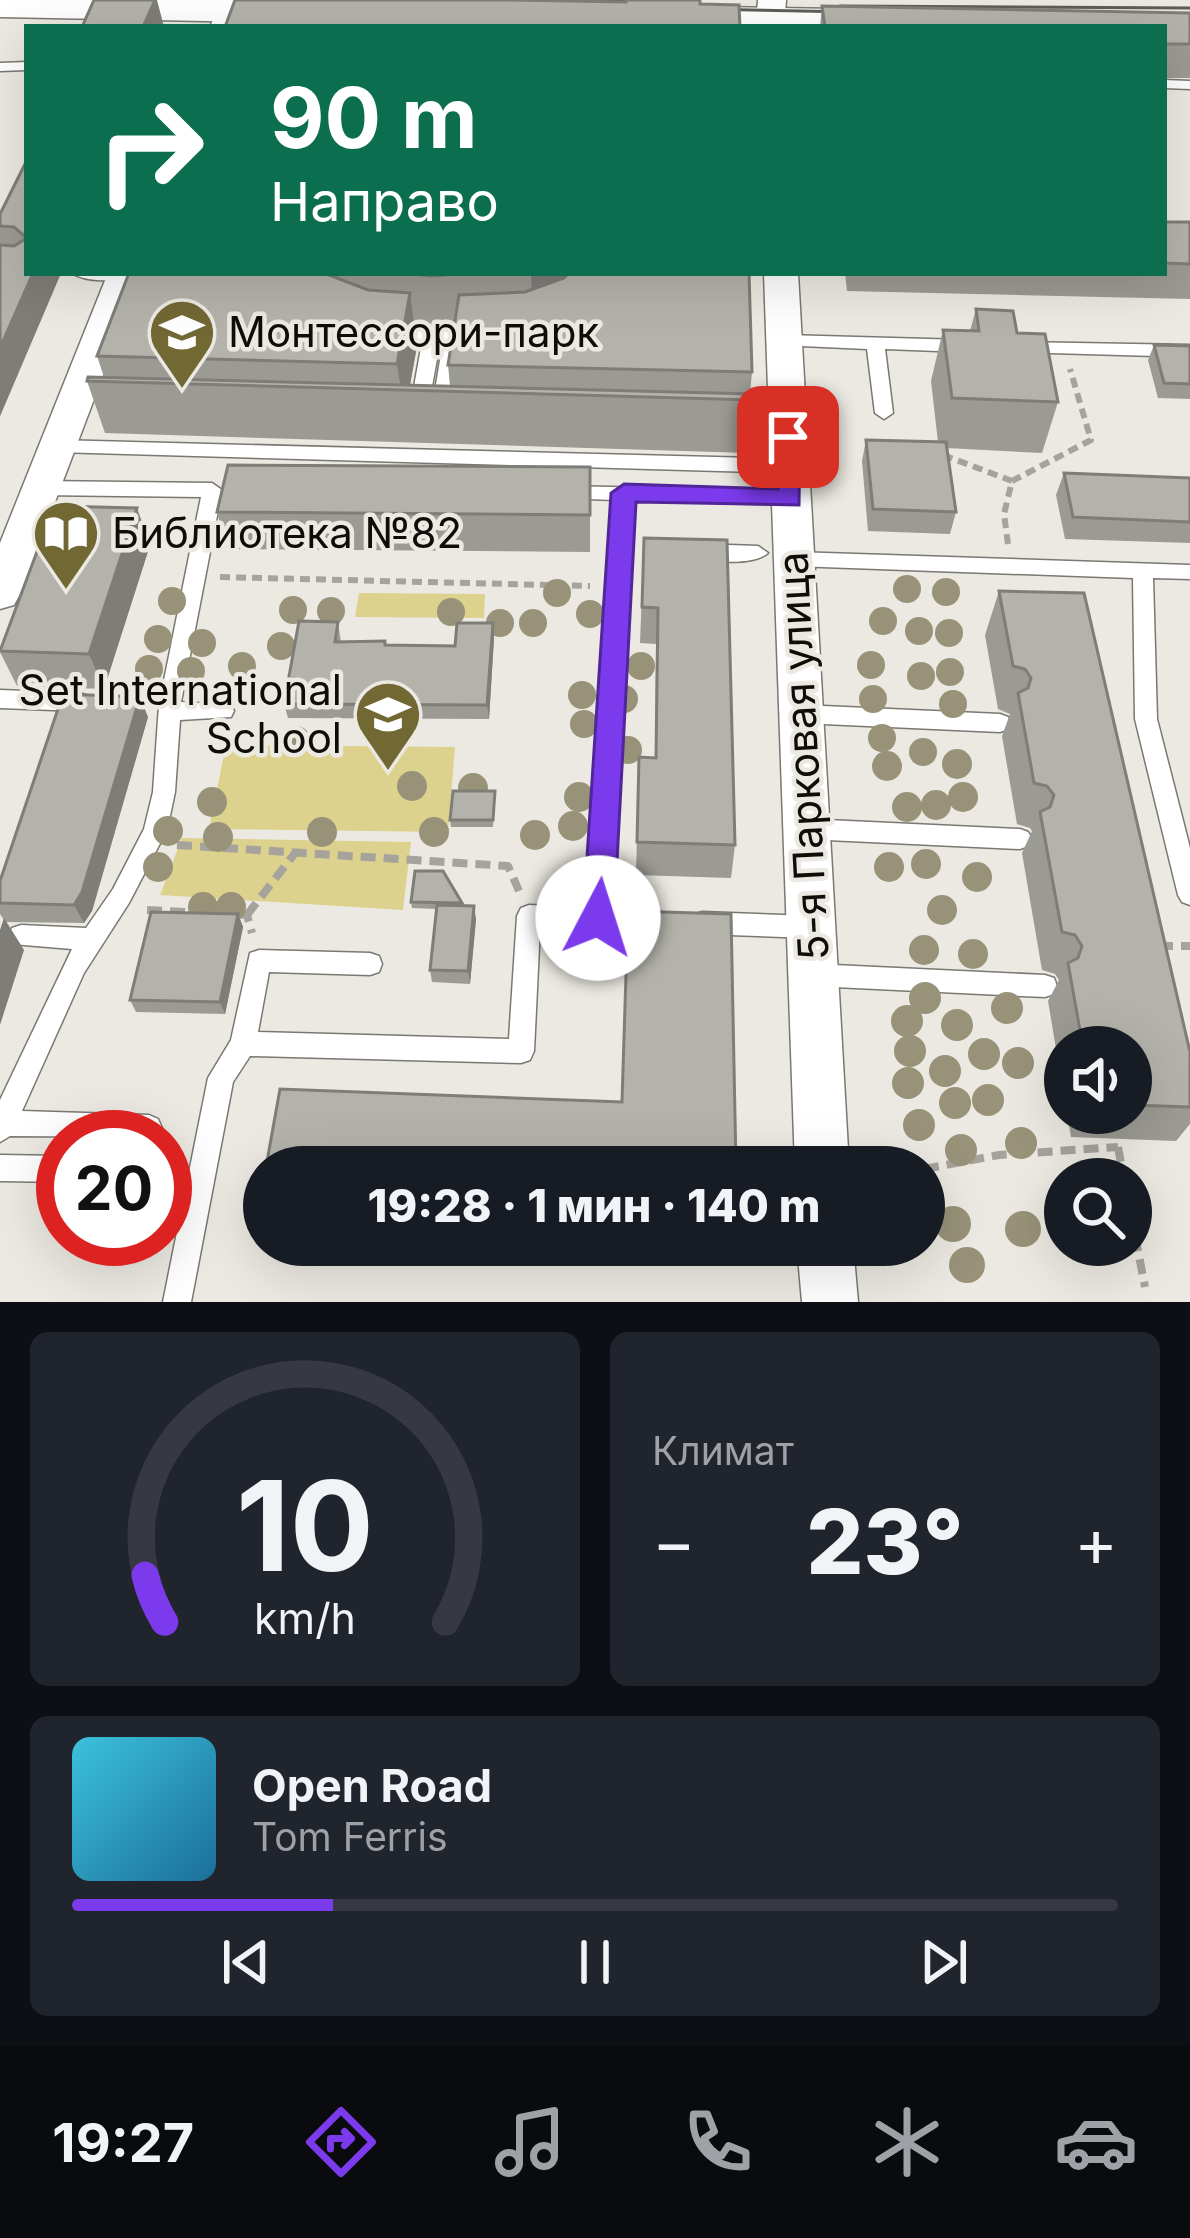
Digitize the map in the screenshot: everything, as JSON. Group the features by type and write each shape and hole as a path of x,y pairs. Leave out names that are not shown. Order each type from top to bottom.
{"main road":[{"path":"0,5 55,14 341,11"},
{"path":"632,18 770,16 942,23"}],"street":[{"path":"0,594 12,531 70,427 123,276"},
{"name":"5-я Парковая улица","path":"781,276 789,467 776,556 801,714 821,1146"},
{"path":"827,1266 830,1302"}],"lane":[{"path":"368,332 500,338"},
{"path":"442,337 416,427 461,428"},
{"path":"437,428 442,337"},
{"path":"785,341 1190,351"},
{"path":"875,343 884,413"},
{"path":"70,427 789,467"},
{"path":"693,435 789,467"},
{"path":"554,493 624,493 789,467"},
{"path":"36,1126 2,1126 38,1037 151,838 164,792 163,707 192,577 223,490 40,488"},
{"path":"598,918 618,586 633,549 624,493"},
{"path":"667,550 1190,572"},
{"path":"1143,570 1146,718 1190,895"},
{"path":"0,699 96,702"},
{"path":"163,707 223,711"},
{"path":"801,714 1000,723"},
{"path":"806,829 1020,839"},
{"path":"243,1043 521,1051 529,916 811,927"},
{"path":"8,936 91,939"},
{"path":"177,1302 220,1078 243,1043 259,961 370,964"},
{"path":"813,975 1045,986"},
{"path":"0,1168 36,1169"}],"path":[{"path":"1012,567 1004,514 1012,481 1090,440 1064,349"},
{"path":"884,413 905,440 1012,481"},
{"path":"192,577 618,586"},
{"path":"151,838 185,847 402,856 508,866 529,916"},
{"path":"248,915 295,853"},
{"path":"113,909 248,915"},
{"path":"248,915 259,961"},
{"path":"1153,946 1190,946"},
{"path":"945,1165 1118,1143 1120,1158"},
{"path":"1141,1266 1145,1287"}],"shaded area":[{"path":"359,593 485,594 484,618 355,617"},
{"path":"226,745 455,747 448,832 209,829"},
{"path":"182,838 411,842 403,910 160,895"}],"building":[{"path":"94,0 155,0 144,24 83,24"},
{"path":"235,0 700,0 700,4 739,5 740,24 226,24"},
{"path":"822,6 1190,13 1190,44 1167,44 1167,24 825,24"},
{"path":"24,166 24,235 14,227 0,226 0,214"},
{"path":"1167,222 1190,222 1190,264 1167,263"},
{"path":"24,240 24,276 32,276 0,348 0,245 14,246"},
{"path":"128,276 332,276 368,290 410,293 397,364 97,356"},
{"path":"749,276 752,372 448,365 459,295 525,292 564,278"},
{"path":"976,309 1013,311 1017,333 1045,334 1058,402 952,398 943,330 979,331"},
{"path":"1154,345 1190,346 1190,384 1164,383"},
{"path":"88,377 753,394 753,400 87,381"},
{"path":"866,440 946,442 956,512 873,509"},
{"path":"228,465 590,467 590,515 217,512"},
{"path":"1064,473 1190,478 1190,522 1073,517"},
{"path":"54,506 137,508 89,654 0,651"},
{"path":"644,538 727,540 735,845 637,842 639,757 656,758 658,608 642,607"},
{"path":"999,591 1084,593 1190,1052 1190,1107 1152,1106 1152,1026 1079,1026 1068,963 1078,958 1082,946 1075,935 1062,932 1040,812 1050,807 1054,795 1047,786 1034,783 1018,693 1028,688 1031,678 1025,669 1013,666"},
{"path":"299,621 338,622 335,642 455,646 457,623 493,623 487,705 284,704"},
{"path":"63,694 140,697 82,892 74,905 0,903 0,881"},
{"path":"453,791 495,791 493,820 450,820"},
{"path":"415,871 443,871 462,903 411,902"},
{"path":"437,905 474,906 468,971 430,970"},
{"path":"628,911 731,914 736,1146 270,1146 280,1089 622,1102"},
{"path":"151,912 238,914 220,1002 130,1000"}],"tram line":[{"path":"588,0 660,2"},
{"path":"840,6 1190,8"},
{"path":"704,9 854,12"}],"place":[{"name":"Монтессори-парк","path":"182,391"},
{"name":"Библиотека №82","path":"66,592"},
{"name":"Set International School","path":"388,773"}],"route":[{"path":"598,918 624,493 790,498 788,437"}]}
